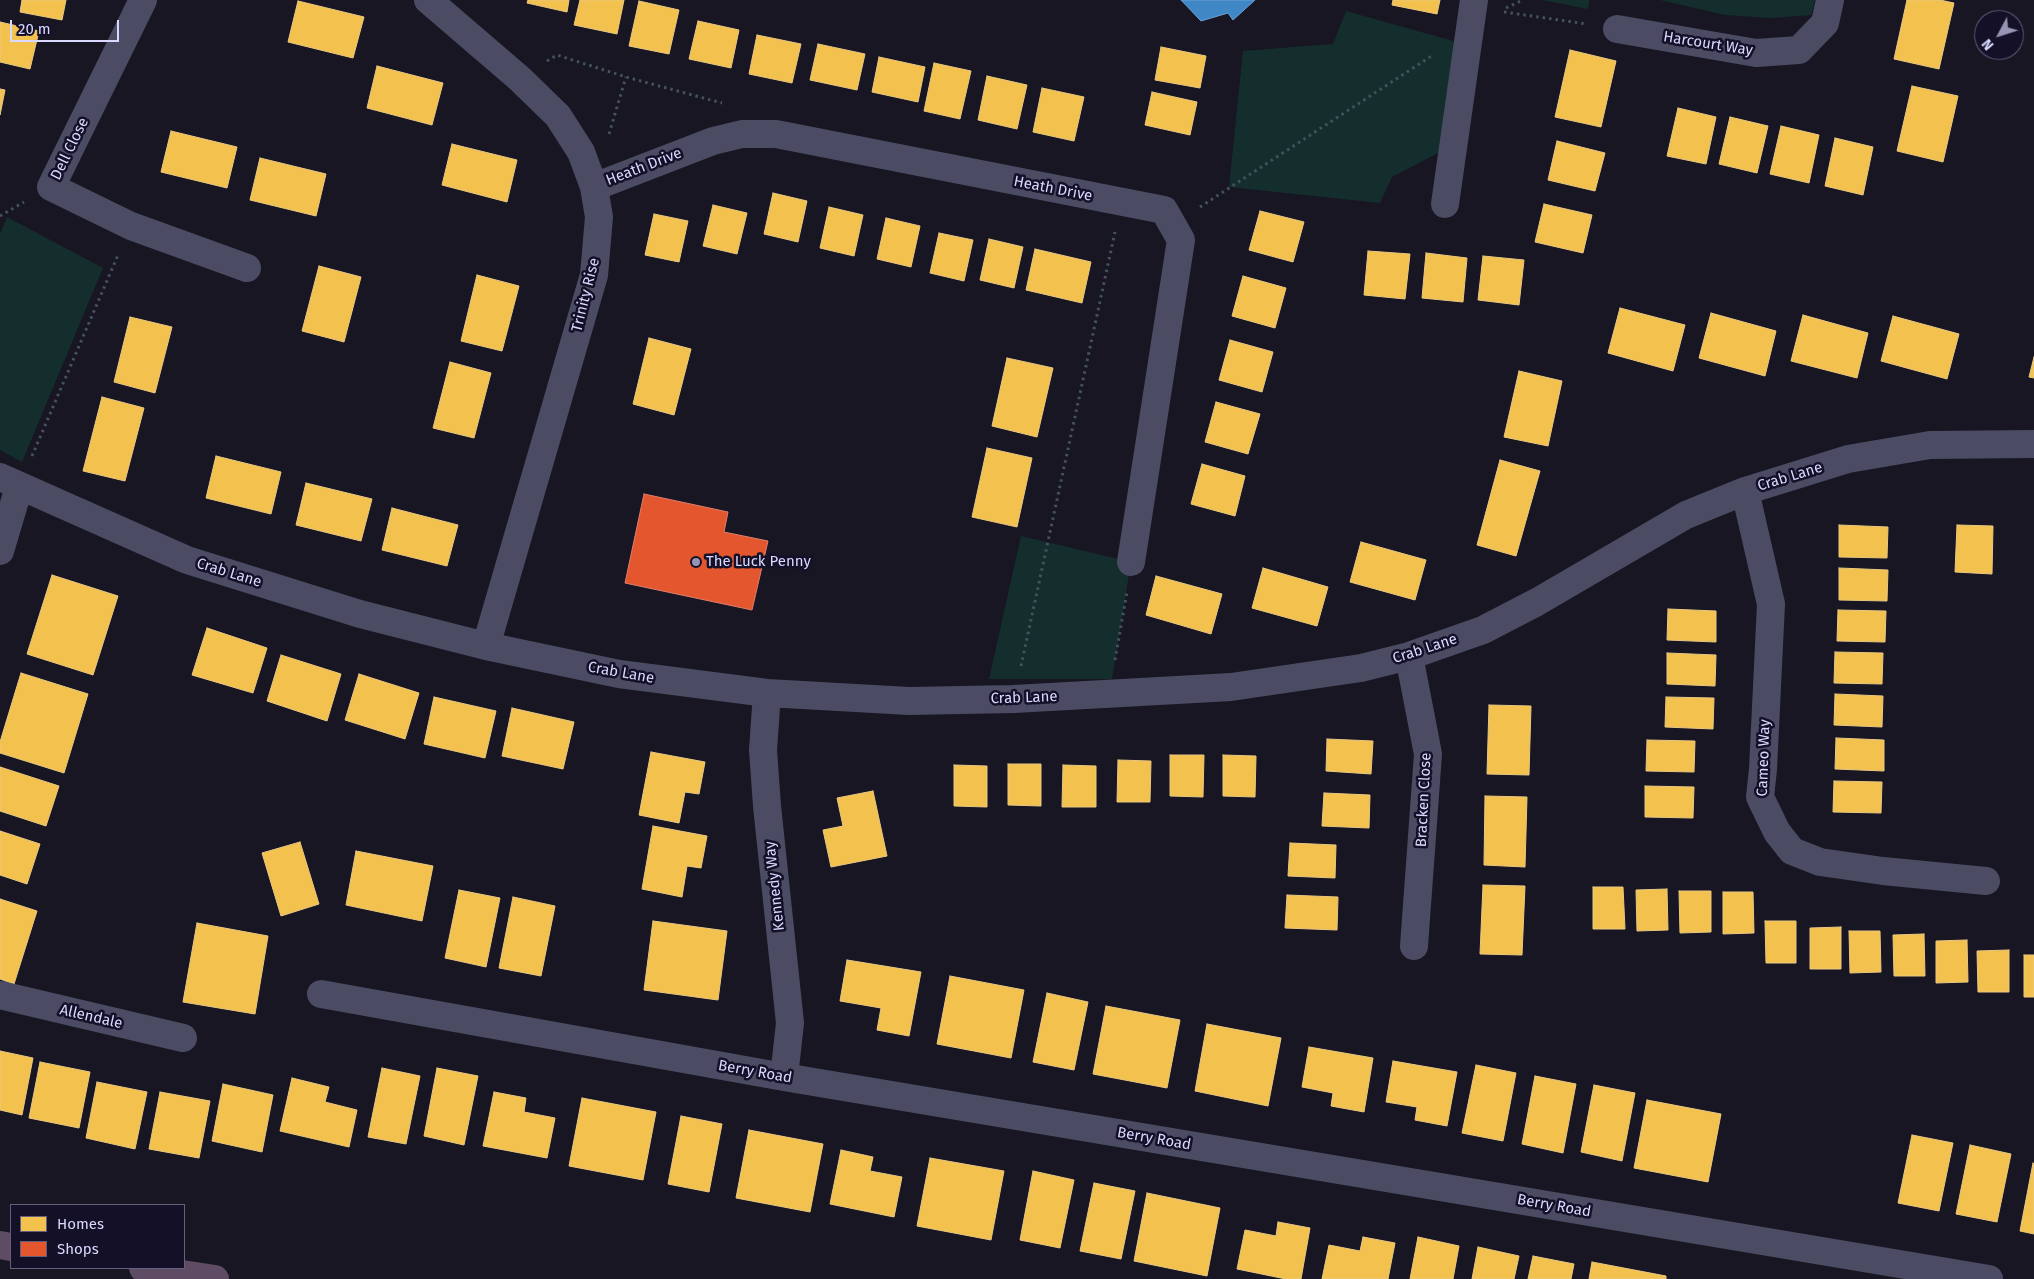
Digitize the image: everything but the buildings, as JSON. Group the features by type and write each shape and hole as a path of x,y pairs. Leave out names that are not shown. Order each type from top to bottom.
{"highway":[{"path":"150,1269 215,1279"}],"street":[{"name":"Dell Close","path":"143,0 51,187 131,226 248,268"},
{"name":"Trinity Rise","path":"428,0 520,78 558,116 581,152 594,187 598,217 594,275 486,646"},
{"path":"1445,204 1474,0"},
{"name":"Harcourt Way","path":"1617,29 1756,53 1799,50 1825,23 1830,0"},
{"name":"Heath Drive","path":"594,187 713,141 742,134 776,134 1164,210 1182,240 1132,562"},
{"name":"Crab Lane","path":"9,482 186,560 360,614 486,646 619,674 767,693 910,701 1109,695 1231,687 1360,668 1409,656 1483,630 1538,602 1686,515 1745,491 1848,459 1921,447 2034,444"},
{"path":"0,551 9,482"},
{"name":"Cameo Way","path":"1745,491 1771,604 1760,797 1777,832 1792,851 1820,862 1883,871 1986,881"},
{"name":"Bracken Close","path":"1409,656 1428,754 1414,946"},
{"name":"Kennedy Way","path":"767,693 763,750 767,806 790,1023 784,1077"},
{"name":"Berry Road","path":"321,994 784,1077 1989,1279"},
{"name":"Allendale","path":"0,995 183,1038"}],"path":[{"path":"1523,0 1500,11 1617,29"},
{"path":"1172,225 1434,54"},
{"path":"520,78 557,55 626,77 733,106 742,134"},
{"path":"1014,699 1121,202"},
{"path":"9,482 131,226"},
{"path":"1109,695 1132,562"}],"green space":[{"path":"1543,0 1589,0 1588,9"},
{"path":"1660,0 1815,0 1811,15 1771,18 1725,15"},
{"path":"1346,11 1457,42 1444,150 1392,177 1380,203 1229,187 1243,51 1333,44"},
{"path":"7,217 103,268 22,462 0,450 0,234"},
{"path":"1021,536 1131,562 1112,679 989,679"}],"place":[{"name":"The Luck Penny","path":"696,562"}]}
